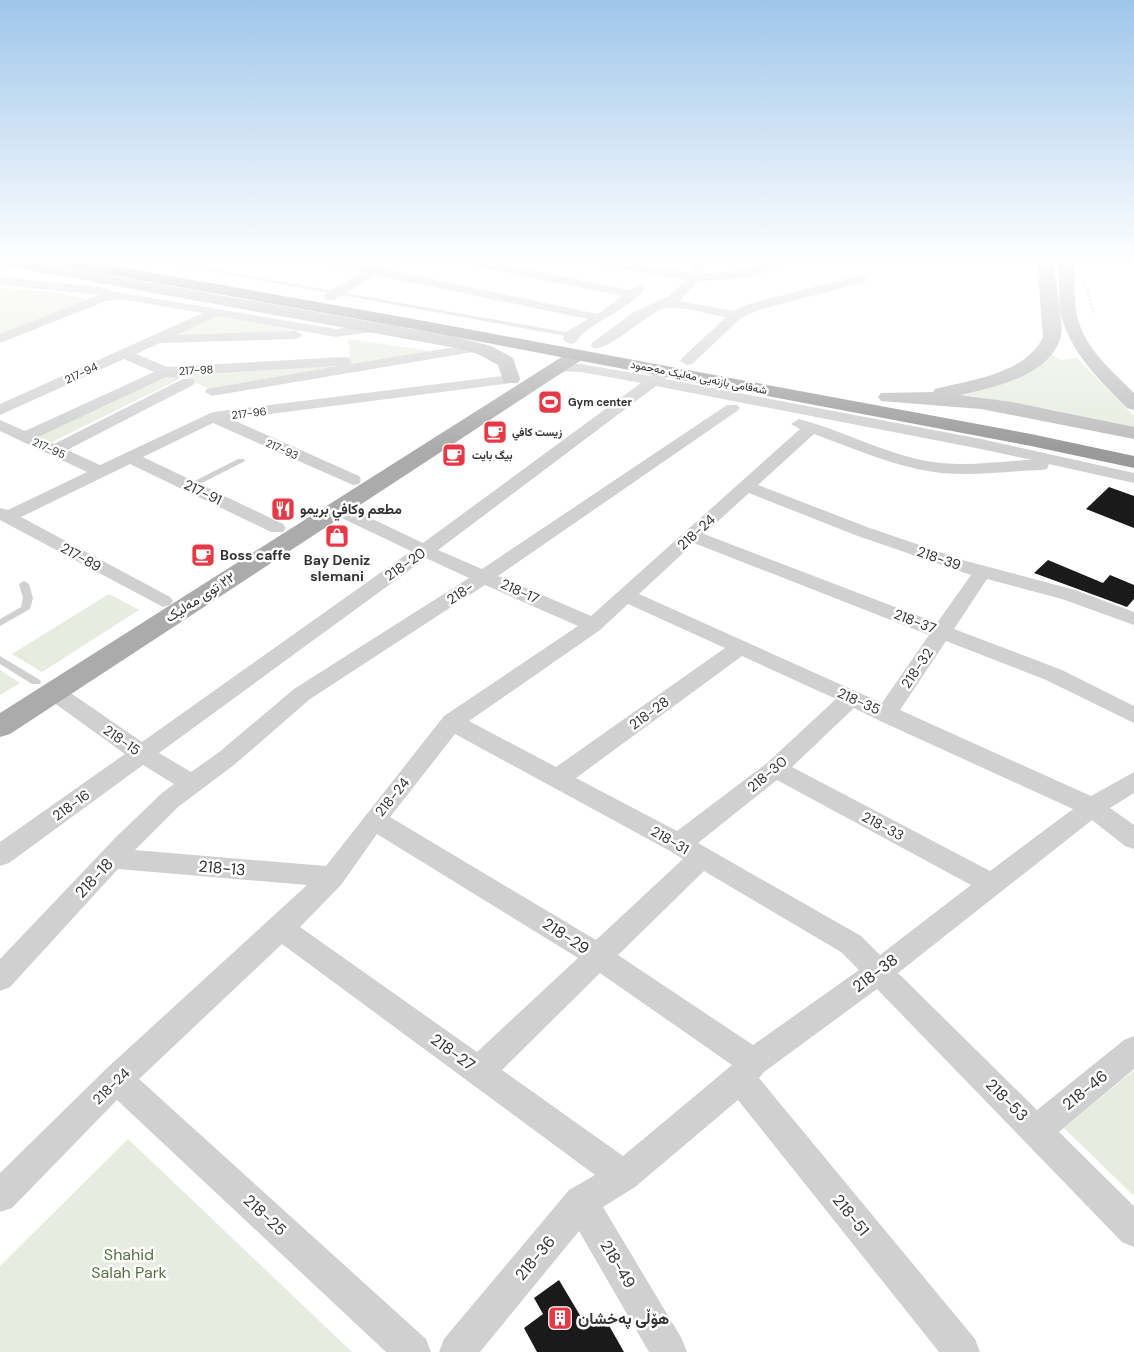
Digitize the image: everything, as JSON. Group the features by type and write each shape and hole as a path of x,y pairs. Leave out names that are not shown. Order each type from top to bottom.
{"highway":[{"name":"شەقامی بازنەیی مەلیک مەحمود","path":"409,323 566,350 598,345 1042,426 1134,446"},
{"name":"شەقامی بازنەیی مەلیک مەحمود","path":"455,323 566,350 661,376 1021,438 1134,462"}],"main road":[{"path":"353,323 490,352 507,362 511,379"},
{"path":"926,396 968,386 1011,372 1033,361 1046,349 1051,339 1052,323"},
{"path":"1071,323 1074,333 1086,354 1134,404"},
{"path":"1046,349 1086,354"},
{"name":"٢٢ توی مەلیک","path":"0,727 45,687 163,601 511,379 566,350"},
{"name":"٢٢ توی مەلیک","path":"0,705 45,687 337,509 566,350"},
{"path":"888,397 926,396 1011,408 1134,433"}],"street":[{"path":"0,339 41,323"},
{"name":"217-94","path":"0,410 191,323"},
{"path":"271,323 338,337"},
{"path":"152,340 338,337 407,323"},
{"path":"595,323 566,350 581,368 661,376 1082,465 1134,478"},
{"path":"598,345 628,323"},
{"path":"687,361 727,323"},
{"path":"338,337 345,365"},
{"path":"212,392 345,365 473,348"},
{"path":"122,353 167,371 254,413"},
{"name":"217-98","path":"24,437 167,371 345,365"},
{"path":"661,376 732,408 772,416 884,454 934,467 976,468 1020,465 1082,465"},
{"name":"218-20","path":"142,754 424,551 661,376"},
{"name":"217-96","path":"4,515 213,417 511,379"},
{"path":"54,450 188,382"},
{"name":"218-","path":"193,784 226,759 302,694 486,576 732,408"},
{"name":"217-93","path":"213,417 353,480"},
{"name":"217-95","path":"0,425 99,471"},
{"name":"218-24","path":"0,1196 117,1079 281,928 332,877 374,820 452,722 593,625 812,428"},
{"name":"217-91","path":"129,457 277,528"},
{"name":"218-39","path":"747,486 861,531 982,572 1068,594 1134,619"},
{"name":"218-17","path":"337,509 424,551 486,576 593,625"},
{"name":"217-89","path":"4,515 163,601"},
{"name":"218-37","path":"692,536 1054,675 1134,715"},
{"name":"218-32","path":"886,714 982,572"},
{"name":"218-35","path":"626,595 1092,807 1134,839"},
{"name":"218-28","path":"558,778 739,648"},
{"name":"218-15","path":"45,687 142,754 193,784"},
{"name":"218-30","path":"479,1071 596,956 690,851 851,698"},
{"name":"218-31","path":"452,722 690,851 851,944 877,973"},
{"name":"218-16","path":"0,856 142,754"},
{"name":"218-33","path":"776,769 990,884"},
{"name":"218-38","path":"624,1176 746,1070 877,973 1092,807 1134,781"},
{"name":"218-18","path":"0,978 112,858 170,800 193,784"},
{"name":"218-29","path":"374,820 575,941 746,1070"},
{"name":"218-13","path":"112,858 332,877"},
{"name":"218-27","path":"281,928 624,1176"},
{"name":"218-53","path":"877,973 1037,1130 1134,1230"},
{"name":"218-46","path":"1037,1130 1134,1050"},
{"name":"218-51","path":"746,1070 962,1352"},
{"name":"218-25","path":"117,1079 413,1352"},
{"name":"218-36","path":"457,1352 581,1202 624,1176"},
{"name":"218-49","path":"581,1202 670,1352"}],"lane":[{"path":"189,486 241,461"},
{"path":"0,623 26,609 28,598 24,584"},
{"path":"0,659 45,687"}],"green space":[{"path":"0,323 31,323 0,335"},
{"path":"202,323 258,323 296,331 168,338"},
{"path":"348,339 431,351 351,366"},
{"path":"1051,354 1061,360 1077,358 1134,416 1134,428 1054,410 959,394"},
{"path":"330,364 332,367 327,370 213,391 175,372"},
{"path":"164,373 180,379 48,444 32,437"},
{"path":"109,594 139,610 42,672 12,654"},
{"path":"0,670 20,683 0,695"},
{"path":"1134,1070 1134,1196 1064,1128"},
{"name":"Shahid Salah Park","path":"128,1139 352,1352 0,1352 0,1266"}],"building":[{"path":"1109,487 1134,496 1134,528 1086,509"},
{"path":"1048,560 1103,583 1110,575 1134,585 1134,599 1127,607 1034,573"},
{"name":"هۆڵی پەخشان","path":"559,1280 584,1322 607,1322 624,1352 537,1352 524,1328 543,1314 534,1298"}],"place":[{"name":"Gym center","path":"550,402"},
{"name":"زيست كافي","path":"495,432"},
{"name":"بیگ بایت","path":"454,455"},
{"name":"مطعم وكافي بريمو","path":"283,509"},
{"name":"Bay Deniz slemani","path":"337,536"},
{"name":"Boss caffe","path":"203,555"},
{"name":"هۆڵی پەخشان","path":"560,1318"}]}
